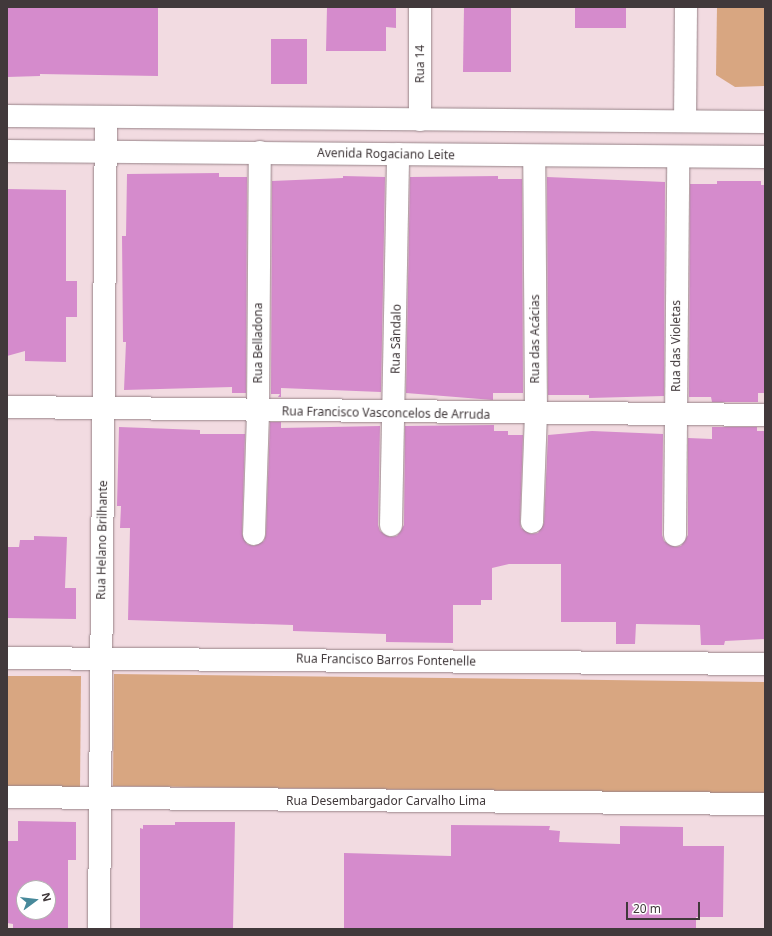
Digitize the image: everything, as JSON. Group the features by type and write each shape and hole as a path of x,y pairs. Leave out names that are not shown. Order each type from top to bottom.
{"street":[{"name":"Rua 14","path":"420,7 420,120"},
{"path":"685,121 686,7"},
{"path":"7,116 106,118 765,122"},
{"name":"Rua Helano Brilhante","path":"99,929 103,407 107,151 106,118"},
{"name":"Avenida Rogaciano Leite","path":"7,150 260,152 534,157 765,157"},
{"name":"Rua Belladona","path":"254,534 258,411 260,152"},
{"name":"Rua Sândalo","path":"391,525 395,412 398,154"},
{"name":"Rua das Acácias","path":"532,522 536,414 534,157"},
{"name":"Rua das Violetas","path":"675,535 678,157"},
{"name":"Rua Francisco Vasconcelos de Arruda","path":"7,407 103,407 258,411 676,416 765,415"},
{"name":"Rua Francisco Barros Fontenelle","path":"7,658 101,657 765,664"},
{"name":"Rua Desembargador Carvalho Lima","path":"7,797 765,804"}],"shaded area":[{"path":"717,7 765,7 765,86 735,87 716,75"},
{"path":"114,674 765,682 765,794 113,786"},
{"path":"7,676 81,676 80,788 7,787"}],"building":[{"path":"7,7 158,7 158,76 40,74 40,76 7,77"},
{"path":"327,7 396,7 396,28 386,27 386,51 326,51"},
{"path":"464,7 511,7 511,72 463,72"},
{"path":"575,7 626,7 626,28 575,28"},
{"path":"271,39 307,39 307,84 271,84"},
{"path":"219,173 219,177 247,177 246,393 232,393 232,387 124,390 126,342 123,342 122,236 126,236 127,174"},
{"path":"343,176 385,177 381,392 281,388 281,397 278,397 280,394 271,394 272,181 343,178"},
{"path":"498,176 498,179 522,179 523,393 493,393 493,400 406,393 410,177"},
{"path":"547,177 665,182 664,396 589,398 589,395 548,395"},
{"path":"717,181 761,181 761,185 765,185 765,393 758,393 758,402 712,402 711,397 689,397 690,184 717,184"},
{"path":"7,189 66,190 66,281 77,281 77,317 66,317 66,362 25,361 25,351 7,356"},
{"path":"270,422 281,422 281,428 380,426 378,525 380,531 390,537 397,536 404,525 405,426 494,425 494,431 508,431 508,435 523,435 520,522 521,528 531,534 538,533 544,523 548,435 592,431 663,434 662,535 664,541 675,547 681,546 688,535 688,438 712,439 712,427 757,427 757,431 765,431 765,639 725,641 724,645 701,645 700,625 636,624 635,644 616,644 616,622 561,622 561,564 509,564 492,568 492,600 481,600 481,605 453,605 453,643 386,642 386,634 293,631 293,625 128,620 130,528 120,528 121,506 117,506 119,427 200,430 200,434 245,434 242,534 247,544 254,546 264,541 266,534"},
{"path":"34,536 67,537 65,588 76,588 76,619 7,618 7,547 19,547 20,540 34,540"},
{"path":"18,821 76,822 76,860 68,860 68,929 13,929 13,924 7,923 7,841 18,841"},
{"path":"175,822 235,822 233,929 140,929 140,828 143,829 143,825 175,825"},
{"path":"451,825 550,826 549,830 560,831 559,842 620,844 620,826 683,827 683,846 724,846 723,917 696,917 696,929 344,929 344,853 451,856"}]}
